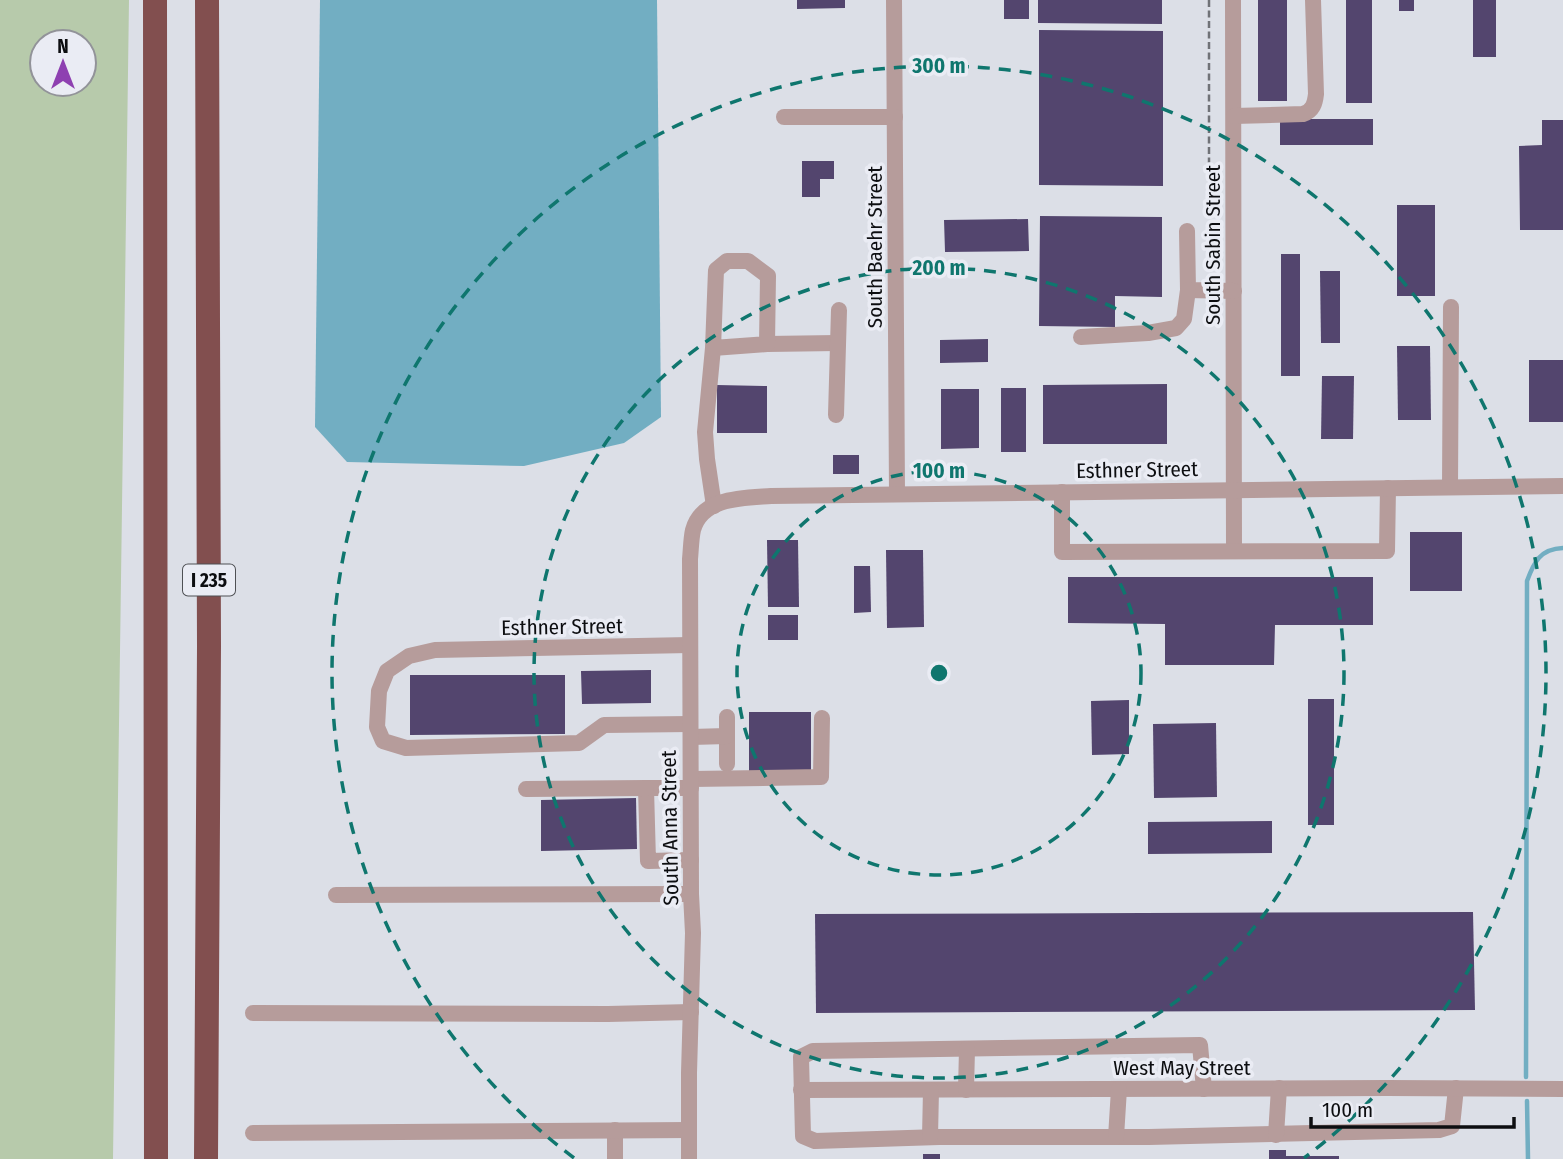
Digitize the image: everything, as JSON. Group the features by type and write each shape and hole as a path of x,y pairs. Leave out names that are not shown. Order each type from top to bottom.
{"highway":[{"name":"I 235","path":"155,0 156,1159"},
{"name":"I 235","path":"206,1159 209,646 207,0"}],"street":[{"name":"South Baehr Street","path":"894,0 897,494"},
{"name":"South Sabin Street","path":"1233,0 1234,551"},
{"path":"1234,116 1303,114 1311,109 1316,94 1313,0"},
{"path":"785,117 895,117"},
{"path":"1081,337 1148,333 1176,328 1184,319 1188,290 1187,231"},
{"path":"714,506 705,432 713,348 716,270 727,261 748,261 768,276 767,344"},
{"path":"1188,290 1234,291"},
{"path":"1450,487 1451,307"},
{"path":"836,415 839,310"},
{"path":"713,348 837,343"},
{"name":"Esthner Street","path":"714,506 731,499 771,496 1563,486"},
{"path":"1062,492 1062,552 1387,551 1388,488"},
{"name":"South Anna Street","path":"689,1159 693,933 690,559 693,529 703,513 714,506"},
{"name":"Esthner Street","path":"690,645 435,649 409,656 387,671 379,691 377,727 383,741 405,748 579,743 604,725 690,730"},
{"path":"727,717 727,764"},
{"path":"526,789 646,788 691,783 821,777 822,718"},
{"path":"690,730 727,736"},
{"path":"646,788 648,861 691,860"},
{"path":"336,895 691,894"},
{"path":"253,1013 691,1012"},
{"path":"1203,1089 1200,1045 813,1051 801,1057 803,1136 815,1141 930,1137 1276,1135 1439,1130 1452,1126 1456,1088"},
{"path":"966,1090 967,1049"},
{"path":"1276,1135 1279,1088"},
{"path":"1116,1137 1119,1089"},
{"name":"West May Street","path":"801,1090 1563,1089"},
{"path":"930,1137 931,1090"},
{"path":"253,1133 689,1129"},
{"path":"615,1130 615,1159"}],"path":[{"path":"1209,0 1209,210"}],"green space":[{"path":"0,0 129,0 113,1159 0,1159"}],"water":[{"path":"320,0 657,0 661,417 624,443 524,466 347,462 315,427"}],"building":[{"path":"797,0 845,0 845,8 797,9"},
{"path":"1004,0 1029,0 1029,19 1004,19"},
{"path":"1038,0 1162,0 1162,24 1038,23"},
{"path":"1258,0 1287,0 1287,101 1258,101"},
{"path":"1346,0 1372,0 1372,103 1346,103"},
{"path":"1399,0 1414,0 1414,11 1399,11"},
{"path":"1473,0 1496,0 1496,57 1473,57"},
{"path":"1039,30 1163,31 1163,186 1039,185"},
{"path":"1280,119 1373,119 1373,145 1280,145"},
{"path":"1542,120 1563,120 1563,230 1520,230 1519,146 1542,145"},
{"path":"802,161 834,161 834,179 820,179 820,197 802,197"},
{"path":"1397,205 1435,205 1435,296 1397,296"},
{"path":"1040,216 1162,217 1162,297 1115,296 1115,327 1039,326"},
{"path":"1028,219 1029,251 945,252 944,220"},
{"path":"1281,254 1300,254 1300,376 1281,376"},
{"path":"1320,271 1340,271 1340,343 1321,343"},
{"path":"988,339 988,362 940,363 940,340"},
{"path":"1397,346 1430,346 1431,420 1398,420"},
{"path":"1529,360 1563,360 1563,422 1529,422"},
{"path":"1322,376 1354,376 1353,439 1321,439"},
{"path":"1167,384 1167,444 1043,444 1043,385"},
{"path":"717,385 767,386 767,433 717,433"},
{"path":"1001,388 1026,388 1026,452 1001,452"},
{"path":"941,389 979,389 979,448 941,449"},
{"path":"833,455 859,455 859,474 833,474"},
{"path":"1410,532 1462,532 1462,591 1410,591"},
{"path":"767,540 798,540 799,607 768,607"},
{"path":"886,550 923,550 924,627 887,628"},
{"path":"854,566 870,566 871,612 854,613"},
{"path":"1068,577 1373,577 1373,625 1275,625 1274,665 1165,665 1165,624 1068,623"},
{"path":"768,615 798,615 798,640 768,640"},
{"path":"651,670 651,703 582,704 581,671"},
{"path":"410,675 565,675 565,734 410,735"},
{"path":"1308,699 1334,699 1334,825 1308,825"},
{"path":"1129,700 1129,754 1092,755 1091,701"},
{"path":"749,712 811,712 811,774 749,774"},
{"path":"1216,723 1217,797 1154,798 1153,724"},
{"path":"636,798 637,849 541,851 541,800"},
{"path":"1272,821 1272,853 1148,854 1148,822"},
{"path":"1473,912 1475,1010 816,1013 815,914"},
{"path":"1269,1150 1286,1150 1286,1156 1339,1156 1339,1159 1269,1159"},
{"path":"923,1154 940,1154 940,1159 923,1159"}],"waterway":[{"path":"1526,1077 1527,581 1532,568 1543,554 1563,548"},
{"path":"1527,1101 1528,1159"}]}
